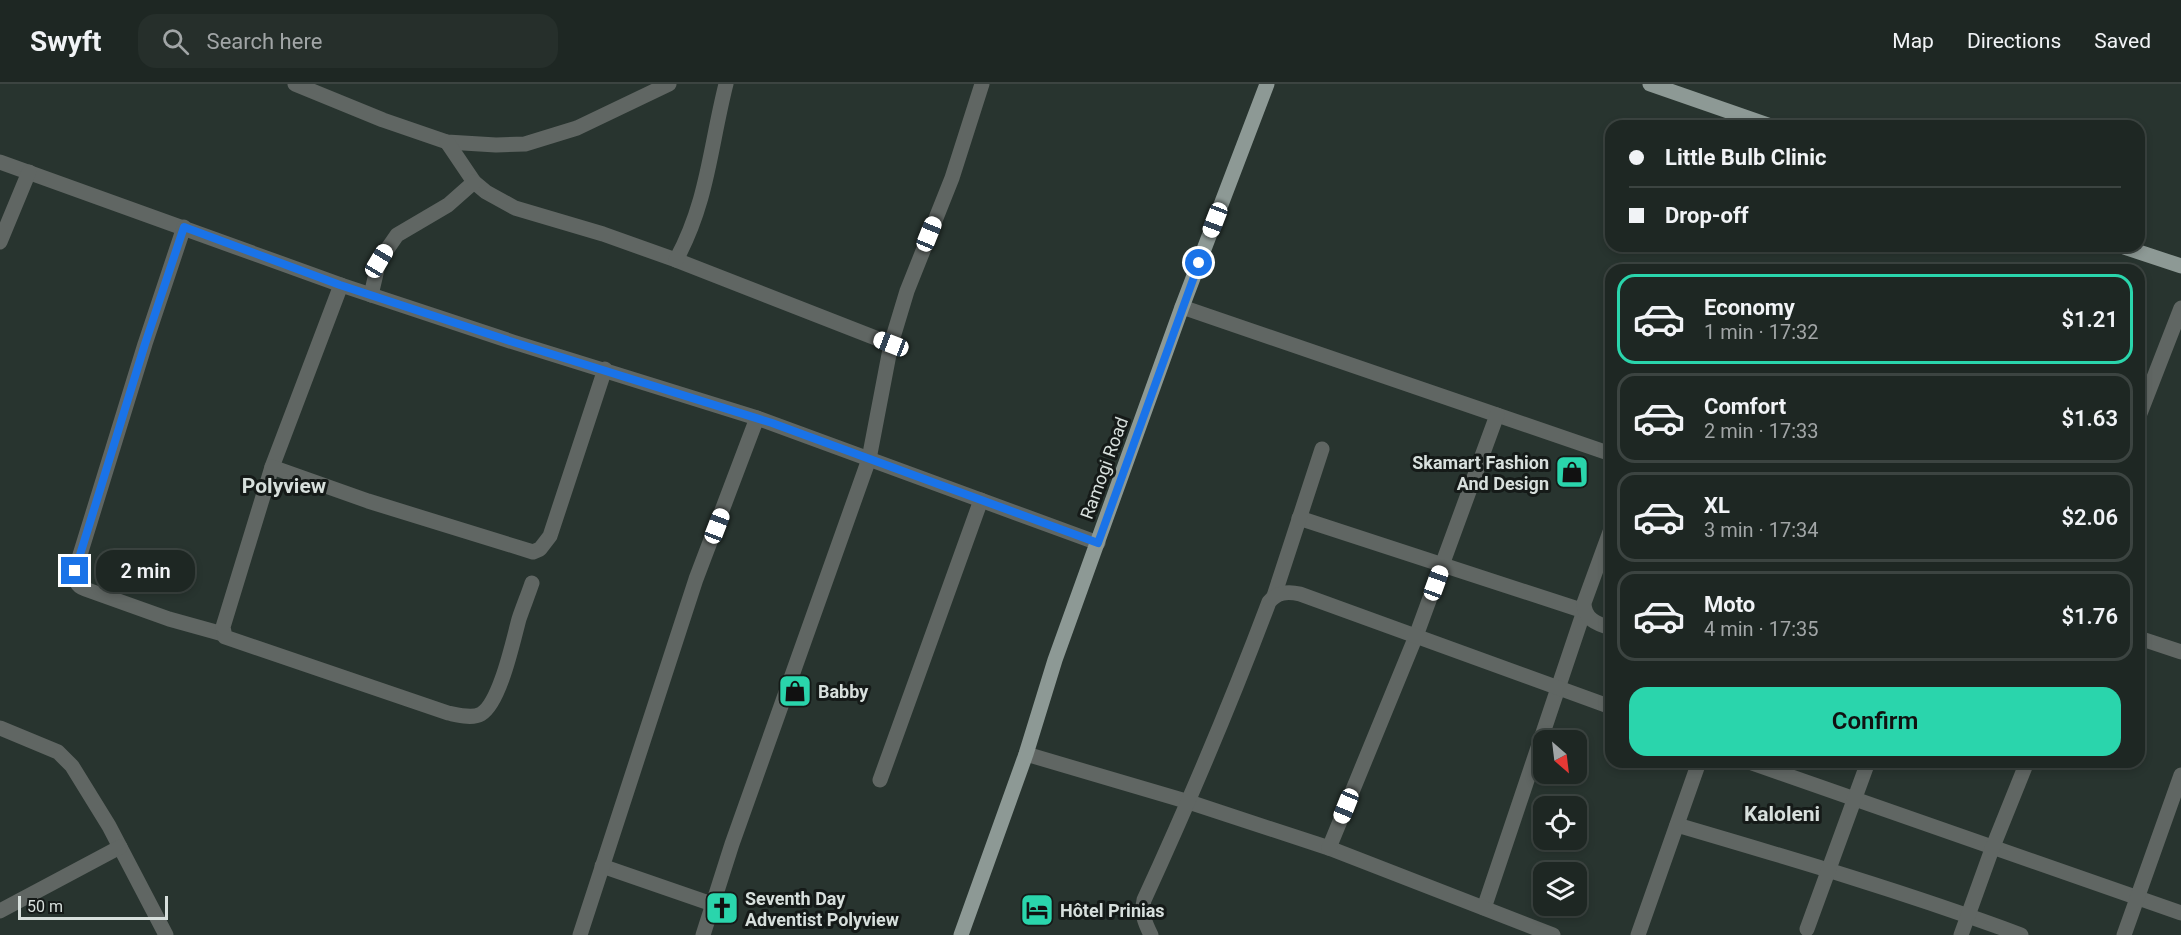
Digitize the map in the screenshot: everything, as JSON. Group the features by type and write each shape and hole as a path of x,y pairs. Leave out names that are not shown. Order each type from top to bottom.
{"main road":[{"name":"Ramogi Road","path":"961,935 1026,753 1055,660 1182,307 1267,84"},
{"path":"1650,84 1754,120"},
{"path":"2139,252 2181,266"}],"street":[{"path":"295,84 383,120 447,142 525,144 577,128 669,84"},
{"path":"676,260 689,236 704,192 726,84"},
{"path":"703,935 732,844 869,459 891,344 907,291 952,178 981,84"},
{"path":"447,142 474,182 486,192 515,208 603,234 676,260 891,344"},
{"path":"0,162 340,285 757,418 1098,543"},
{"path":"0,242 29,172"},
{"path":"371,295 379,261 397,235 447,205 474,182"},
{"path":"184,227 145,344 75,571 75,579 80,587 223,634 228,639 448,713 465,716 479,715 488,708 502,680 532,583"},
{"path":"223,634 272,467 340,285"},
{"path":"1182,307 1605,452"},
{"path":"2145,401 2181,308"},
{"path":"272,467 368,501 533,552 540,549 550,536 605,369"},
{"path":"1329,848 1416,636 1497,415"},
{"path":"580,935 692,591 757,418"},
{"path":"1152,935 1144,921 1142,907 1144,900 1189,802 1269,602 1274,596 1322,449"},
{"path":"880,780 981,500"},
{"path":"1299,518 1584,611 1598,624 1605,626"},
{"path":"1484,908 1584,611 1586,595 1605,545"},
{"path":"1274,596 1290,592 1300,594 1605,705"},
{"path":"2145,640 2181,652"},
{"path":"0,728 58,753 72,766 120,847 166,935"},
{"path":"1026,753 1189,802 1329,848 1553,935"},
{"path":"1638,935 1698,768"},
{"path":"1766,768 1992,849 2181,913"},
{"path":"1807,929 1866,768"},
{"path":"1961,935 2025,768"},
{"path":"2124,935 2181,775"},
{"path":"1677,825 1829,870 1968,915 2021,935"},
{"path":"0,911 120,847"},
{"path":"602,866 712,904"}],"place":[{"name":"Skamart Fashion And Design","path":"1572,472"},
{"name":"Babby","path":"795,691"},
{"name":"Seventh Day Adventist Polyview","path":"722,908"},
{"name":"Hôtel Prinias","path":"1037,910"}],"district":[{"name":"Polyview","path":"284,486"},
{"name":"Kaloleni","path":"1782,814"}],"route":[{"path":"75,571 145,344 184,227 340,285 772,423 1098,543 1199,263"}]}
